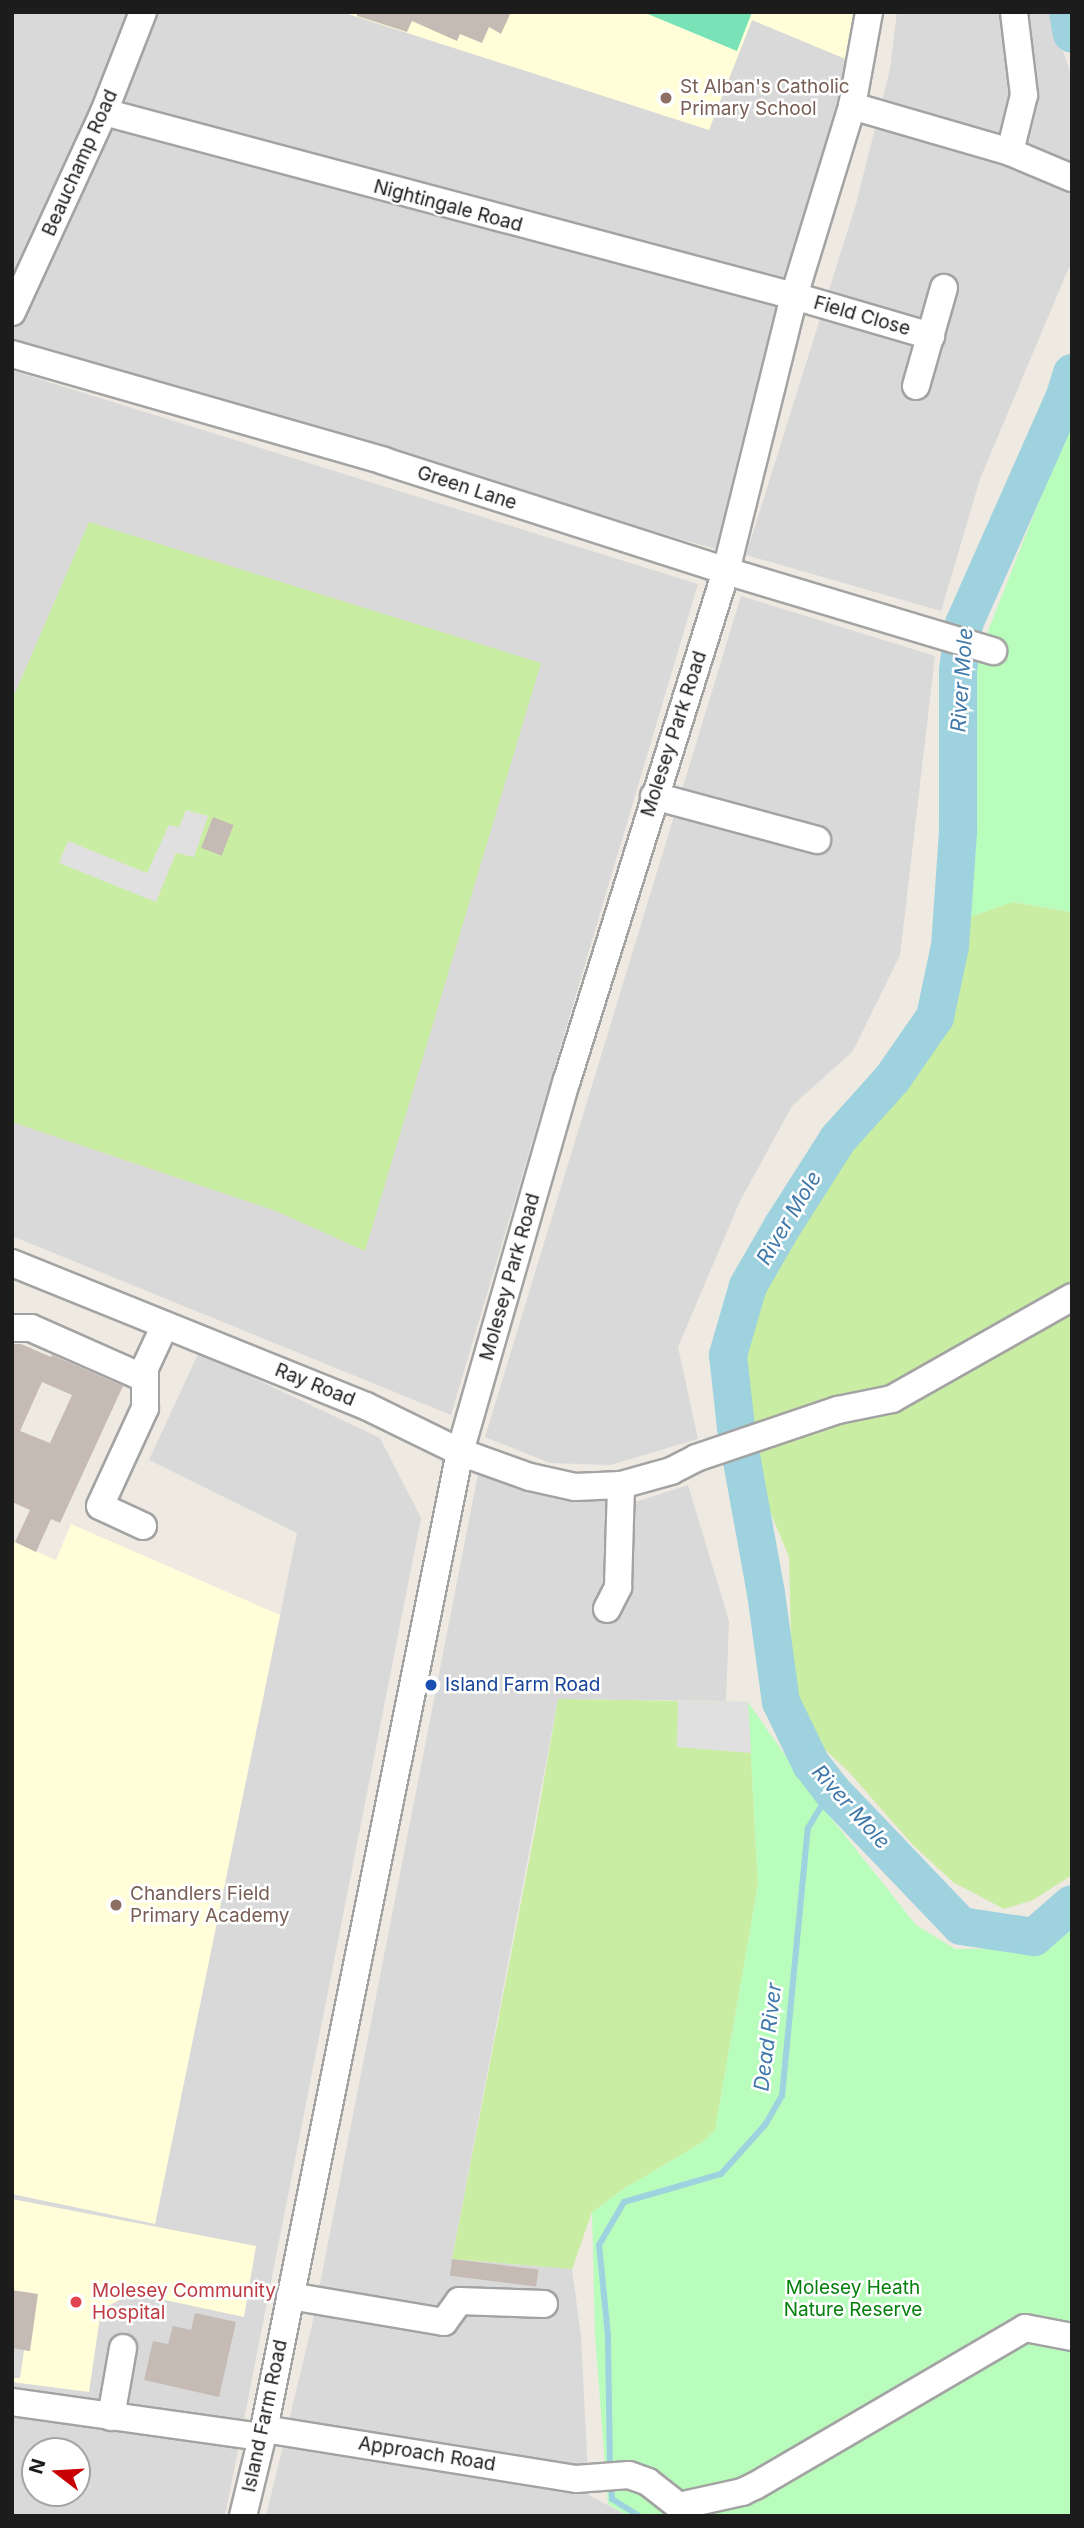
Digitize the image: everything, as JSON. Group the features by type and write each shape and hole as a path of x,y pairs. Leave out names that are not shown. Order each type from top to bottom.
{"street":[{"name":"Beauchamp Road","path":"12,312 104,112 143,12"},
{"name":"Molesey Park Road","path":"460,1452 567,1080 726,571 794,296 852,106 869,12"},
{"path":"1010,152 1024,95 1014,12"},
{"path":"852,106 1010,152 1072,178"},
{"name":"Nightingale Road","path":"104,112 794,296"},
{"name":"Field Close","path":"916,386 944,288"},
{"name":"Field Close","path":"794,296 931,336"},
{"name":"Green Lane","path":"12,354 384,461 726,571 987,649"},
{"path":"654,796 817,840"},
{"name":"Ray Road","path":"12,1263 366,1406 460,1452 530,1478 575,1487 621,1485 671,1471 707,1455 838,1410 892,1399 1072,1297"},
{"path":"143,1526 100,1506 145,1408 145,1368 165,1325"},
{"path":"12,1328 31,1328 144,1378"},
{"name":"Island Farm Road","path":"243,2516 263,2433 460,1452"},
{"path":"607,1609 618,1587 621,1485"},
{"path":"290,2296 444,2322 459,2301 544,2304"},
{"name":"Approach Road","path":"12,2402 593,2478 629,2475 648,2482 679,2506 742,2493 1025,2328 1072,2337"},
{"path":"111,2417 122,2348"}],"shaded area":[{"path":"12,12 855,12 848,60 719,550 12,347"},
{"name":"St Alban's Catholic Primary School","path":"342,12 855,12 848,60 752,20 709,130"},
{"path":"897,12 1050,12 1072,78 1072,260 980,479 941,611 746,555 856,204 890,69"},
{"path":"13,371 698,584 451,1415 12,1236 12,1122 276,1211 365,1251 89,522 12,700"},
{"path":"741,596 935,656 900,955 853,1051 792,1106 740,1201 678,1347 698,1439 610,1465 550,1463 485,1437"},
{"path":"186,810 208,816 194,857 176,853 156,902 59,863 68,841 147,873 169,825 179,827"},
{"path":"199,1352 380,1438 421,1518 225,2516 12,2516 12,2194 155,2223 297,1533 149,1460"},
{"path":"479,1469 544,1493 632,1503 688,1485 729,1621 726,1701 558,1699 452,2259 572,2269 581,2336 589,2495 628,2516 266,2516 312,2325"},
{"name":"Chandlers Field Primary Academy","path":"71,1524 280,1615 155,2224 12,2194 12,1541 56,1560"},
{"path":"678,1701 748,1702 751,1753 677,1747"},
{"name":"Molesey Community Hospital","path":"12,2199 256,2246 244,2317 132,2293 101,2310 89,2392 12,2382 12,2378 20,2378 24,2350 29,2351 12,2290"}],"green space":[{"path":"643,12 752,12 737,51"},
{"path":"1072,418 1072,912 1013,902 958,921 970,808 976,673 982,646"},
{"path":"89,522 541,663 365,1251 276,1211 12,1122 12,700"},
{"path":"1013,902 1072,912 1072,1875 1033,1900 1004,1909 953,1882 913,1845 848,1771 817,1742 798,1710 792,1681 789,1557 761,1489 746,1364 758,1308 786,1247 840,1157 918,1075 959,991 958,921"},
{"path":"558,1699 748,1702 758,1885 715,2130 701,2143 625,2188 592,2212 572,2269 452,2259"},
{"name":"Molesey Heath Nature Reserve","path":"748,1702 812,1794 916,1925 955,1949 1032,1948 1072,1926 1072,2516 628,2516 608,2504 595,2335 592,2212 625,2188 701,2143 715,2130 758,1885"}],"building":[{"path":"357,12 511,12 501,34 489,27 482,43 460,34 457,41 412,21 407,32 357,16"},
{"path":"213,817 234,825 222,856 201,848"},
{"path":"12,1344 21,1344 51,1357 52,1355 123,1386 60,1523 51,1519 36,1552 15,1542 30,1510 12,1502","holes":["42,1382 72,1395 50,1443 20,1431"]},
{"path":"452,2259 538,2270 536,2286 450,2276"},
{"path":"12,2290 38,2294 30,2351 12,2348"},
{"path":"195,2313 236,2322 219,2397 144,2380 153,2341 168,2344 173,2326 191,2330"}],"waterway":[{"name":"River Mole","path":"1068,12 1072,34"},
{"name":"River Mole","path":"1072,373 1065,396 964,624 958,671 958,832 950,946 935,1017 892,1079 838,1139 782,1227 748,1286 728,1355 736,1428 766,1593 781,1702 811,1764 831,1790 961,1926 1034,1937 1072,1904"},
{"name":"Dead River","path":"610,2469 608,2336 599,2245 624,2202 721,2174 765,2125 782,2096 808,1828 831,1790"},
{"name":"Dead River","path":"611,2484 612,2499 639,2516"}],"place":[{"name":"St Alban's Catholic Primary School","path":"666,98"},
{"name":"Island Farm Road","path":"431,1685"},
{"name":"Chandlers Field Primary Academy","path":"116,1905"},
{"name":"Molesey Community Hospital","path":"76,2302"}]}
